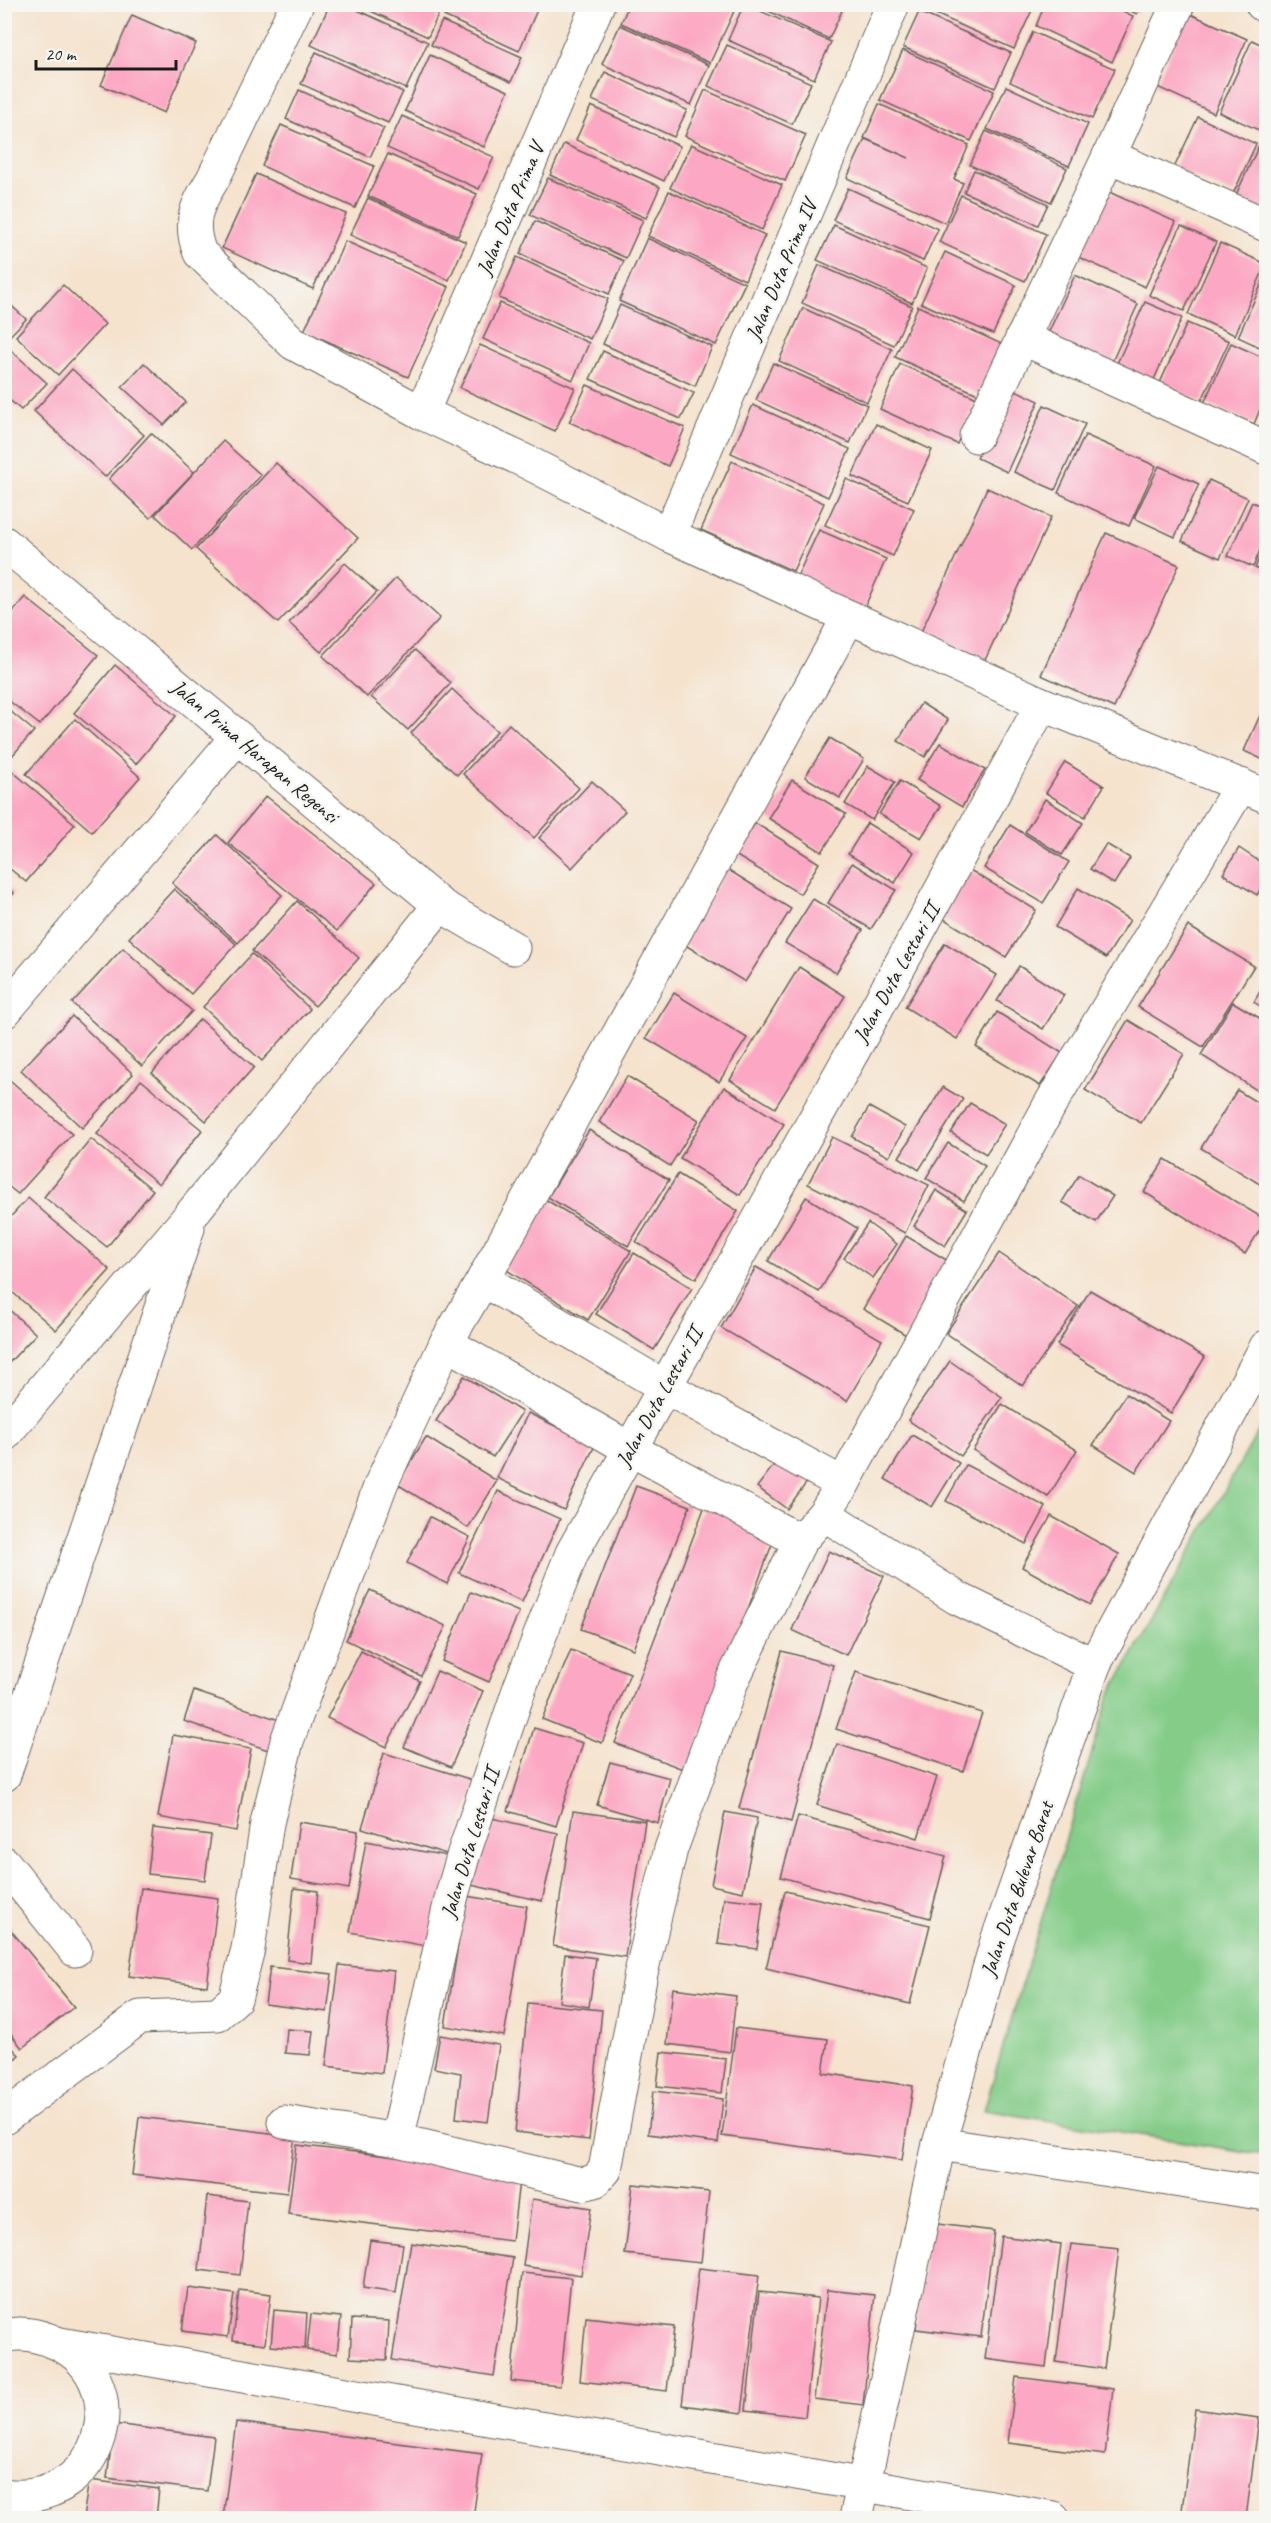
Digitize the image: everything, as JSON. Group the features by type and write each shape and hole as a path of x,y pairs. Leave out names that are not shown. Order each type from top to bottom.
{"street":[{"path":"284,2122 398,2140 582,2184 595,2181 605,2170 640,1973 672,1849 732,1681 800,1541 825,1514 843,1484 1051,1103 1254,790 1042,704 669,535 529,463 422,413 293,343 200,254 194,237 193,222 200,199 213,179 297,4"},
{"name":"Jalan Duta Prima V","path":"422,413 598,4"},
{"name":"Jalan Duta Prima IV","path":"669,535 893,4"},
{"path":"976,436 1109,156 1178,4"},
{"path":"1262,4 1266,7"},
{"path":"1109,156 1266,225"},
{"path":"1022,338 1266,448"},
{"name":"Jalan Prima Harapan Regensi","path":"7,550 440,905 513,948"},
{"path":"4,2118 140,2017 218,2014 235,1999 248,1949 267,1823 287,1741 381,1484 446,1343 849,617"},
{"name":"Jalan Duta Lestari II","path":"398,2140 452,1895 509,1720 572,1552 867,1026 1042,704"},
{"path":"4,1012 237,737"},
{"path":"4,1435 194,1211 440,905"},
{"path":"4,1775 194,1211"},
{"path":"483,1280 665,1387 843,1484"},
{"path":"446,1343 630,1449 800,1541"},
{"name":"Jalan Duta Bulevar Barat","path":"856,2518 861,2485 939,2144 997,1941 1094,1665 1266,1347"},
{"path":"825,1514 957,1598 1094,1665"},
{"path":"4,1863 75,1950"},
{"path":"939,2144 1266,2194"},
{"path":"6,2332 35,2335 60,2344 1053,2518"},
{"path":"7,2503 63,2486 85,2467 99,2442 103,2413 96,2384 81,2360 60,2344"}],"green space":[{"path":"1266,1417 1266,2155 984,2110 1109,1696"}],"building":[{"path":"330,4 344,4 428,42 406,89 311,45"},
{"path":"355,4 443,4 428,37"},
{"path":"449,4 524,4 537,10 519,51 444,16"},
{"path":"629,4 730,4 736,7 710,63 621,23"},
{"path":"744,4 831,42 814,79 728,40"},
{"path":"753,4 845,4 829,39"},
{"path":"921,4 1025,4 1033,8 1014,49 920,7"},
{"path":"1045,4 1108,4 1133,16 1112,62 1036,26"},
{"path":"1116,4 1142,4 1137,14"},
{"path":"919,12 1011,53 995,88 903,47"},
{"path":"1188,13 1247,39 1214,113 1155,86"},
{"path":"132,15 196,43 164,113 101,85"},
{"path":"442,21 522,57 511,82 431,45"},
{"path":"620,25 709,65 691,105 602,64"},
{"path":"1033,32 1115,69 1092,119 1010,82"},
{"path":"1252,40 1266,47 1265,133 1219,112"},
{"path":"727,45 811,83 792,124 708,86"},
{"path":"903,50 994,91 971,141 880,100"},
{"path":"316,52 403,92 388,123 301,84"},
{"path":"430,55 508,91 484,147 405,111"},
{"path":"605,72 687,110 674,137 592,100"},
{"path":"1006,86 1088,124 1069,166 987,129"},
{"path":"299,90 384,128 370,157 286,119"},
{"path":"705,90 806,135 785,181 685,136"},
{"path":"879,104 969,145 954,179 963,183 945,223 847,178 865,139 909,158 864,138"},
{"path":"591,106 680,146 664,181 576,140"},
{"path":"402,116 494,157 479,189 387,148"},
{"path":"1198,117 1256,144 1233,194 1174,168"},
{"path":"281,125 374,166 355,208 262,166"},
{"path":"986,131 1067,168 1051,202 970,165"},
{"path":"1262,139 1266,141 1266,214 1234,199"},
{"path":"564,144 660,187 646,218 550,175"},
{"path":"691,144 782,185 762,230 670,188"},
{"path":"388,154 477,194 458,236 368,196"},
{"path":"974,170 1048,204 1038,225 964,192"},
{"path":"256,174 346,214 313,289 222,248"},
{"path":"548,178 643,220 626,258 530,215"},
{"path":"848,188 938,229 923,261 833,220"},
{"path":"669,191 765,235 745,280 648,236"},
{"path":"1109,192 1176,222 1145,287 1078,257"},
{"path":"961,195 1046,234 1025,281 939,242"},
{"path":"368,198 466,242 449,280 350,235"},
{"path":"535,221 624,261 609,294 520,254"},
{"path":"834,225 927,268 912,303 817,260"},
{"path":"1181,226 1216,242 1184,311 1149,295"},
{"path":"647,238 745,283 716,345 619,301"},
{"path":"345,241 449,287 408,377 304,331"},
{"path":"1220,243 1266,264 1235,335 1188,314"},
{"path":"945,252 1016,285 993,334 921,303"},
{"path":"517,257 608,299 590,339 499,298"},
{"path":"819,265 912,306 894,345 802,303"},
{"path":"1266,274 1266,350 1238,337"},
{"path":"1075,275 1138,304 1110,366 1046,338"},
{"path":"63,285 105,324 58,375 16,336"},
{"path":"4,299 26,319 4,342"},
{"path":"1145,302 1182,318 1151,386 1114,370"},
{"path":"500,303 589,343 573,380 483,339"},
{"path":"620,305 712,347 695,386 603,344"},
{"path":"918,306 1004,345 980,395 895,357"},
{"path":"803,308 892,349 867,402 779,361"},
{"path":"1187,323 1229,341 1201,402 1160,383"},
{"path":"1231,343 1266,359 1266,395 1254,424 1204,403"},
{"path":"4,344 47,383 21,410 4,395"},
{"path":"480,345 575,388 555,431 460,388"},
{"path":"603,351 694,393 681,419 590,379"},
{"path":"144,363 186,402 164,425 122,387"},
{"path":"773,363 867,405 850,443 756,400"},
{"path":"900,364 977,398 957,444 880,409"},
{"path":"72,369 144,435 105,477 34,411"},
{"path":"587,385 685,428 668,466 569,422"},
{"path":"1009,387 1039,401 1007,472 977,458"},
{"path":"753,405 850,449 828,497 731,453"},
{"path":"1044,405 1085,424 1055,490 1014,472"},
{"path":"876,424 932,450 908,501 852,476"},
{"path":"151,433 194,472 150,518 109,479"},
{"path":"1085,435 1156,466 1129,526 1058,493"},
{"path":"223,441 261,475 192,550 155,515"},
{"path":"732,461 824,503 793,571 701,530"},
{"path":"276,463 358,538 278,623 196,549"},
{"path":"1159,466 1199,484 1175,537 1134,518"},
{"path":"846,479 914,509 893,556 825,525"},
{"path":"1209,480 1248,498 1220,558 1182,541"},
{"path":"987,488 1051,517 985,660 921,632"},
{"path":"1252,502 1266,508 1266,536 1253,567 1228,556"},
{"path":"819,530 886,559 863,611 795,581"},
{"path":"1106,533 1179,565 1114,708 1041,675"},
{"path":"1266,542 1266,573 1255,568"},
{"path":"345,563 377,592 321,652 289,623"},
{"path":"396,578 440,618 367,697 323,656"},
{"path":"25,597 98,655 40,725 4,697 4,622"},
{"path":"415,650 451,683 408,730 371,697"},
{"path":"115,665 176,716 136,764 74,713"},
{"path":"452,689 497,731 457,775 411,733"},
{"path":"1266,702 1266,761 1244,751"},
{"path":"921,703 948,720 925,757 898,741"},
{"path":"4,706 34,731 4,765"},
{"path":"75,719 140,777 92,832 26,774"},
{"path":"509,724 579,788 534,838 463,774"},
{"path":"830,738 864,759 840,798 805,777"},
{"path":"940,743 985,770 962,807 917,780"},
{"path":"1065,762 1104,786 1085,817 1046,793"},
{"path":"868,766 895,782 872,820 845,804"},
{"path":"12,771 75,824 26,882 4,864 4,779"},
{"path":"792,780 846,814 822,852 768,818"},
{"path":"592,781 625,811 572,868 539,838"},
{"path":"900,781 941,806 921,838 879,814"},
{"path":"266,796 376,883 337,931 228,843"},
{"path":"1045,799 1083,823 1062,855 1025,832"},
{"path":"755,823 819,863 800,894 735,855"},
{"path":"867,823 914,852 895,883 848,854"},
{"path":"1010,825 1069,862 1043,903 984,868"},
{"path":"217,835 282,895 238,943 172,883"},
{"path":"1106,844 1130,858 1114,884 1090,869"},
{"path":"1239,848 1266,866 1266,880 1257,895 1223,874"},
{"path":"852,863 896,890 871,929 828,903"},
{"path":"727,869 791,909 745,982 682,943"},
{"path":"970,870 1036,910 1006,957 941,917"},
{"path":"4,885 14,893 4,904"},
{"path":"1078,888 1130,920 1106,958 1055,927"},
{"path":"174,889 236,944 191,994 129,938"},
{"path":"813,899 863,930 836,973 785,943"},
{"path":"297,901 359,958 315,1006 252,951"},
{"path":"1188,926 1254,966 1203,1047 1138,1007"},
{"path":"945,943 997,975 957,1039 905,1007"},
{"path":"123,948 192,1011 142,1066 72,1003"},
{"path":"252,954 310,1009 262,1061 203,1007"},
{"path":"1019,966 1064,995 1043,1029 997,1001"},
{"path":"799,967 845,996 775,1108 730,1080"},
{"path":"1266,981 1266,1010 1254,1002"},
{"path":"674,993 747,1038 719,1082 646,1038"},
{"path":"1233,1002 1266,1022 1266,1096 1201,1055"},
{"path":"997,1012 1062,1053 1040,1086 976,1047"},
{"path":"72,1016 133,1074 82,1128 21,1070"},
{"path":"200,1019 254,1067 206,1121 152,1073"},
{"path":"1128,1020 1184,1054 1141,1123 1085,1090"},
{"path":"4,1075 72,1134 18,1194 4,1183"},
{"path":"627,1076 699,1120 670,1166 599,1122"},
{"path":"141,1080 202,1130 159,1184 97,1134"},
{"path":"724,1087 784,1124 740,1195 680,1158"},
{"path":"943,1087 963,1099 919,1170 899,1157"},
{"path":"1237,1090 1266,1108 1266,1188 1201,1148"},
{"path":"970,1103 1005,1124 986,1154 951,1133"},
{"path":"869,1107 905,1127 889,1157 852,1137"},
{"path":"589,1130 669,1180 628,1246 548,1197"},
{"path":"832,1137 929,1185 905,1233 808,1184"},
{"path":"91,1139 153,1190 107,1247 44,1197"},
{"path":"948,1143 985,1166 964,1201 926,1178"},
{"path":"1165,1159 1266,1220 1245,1254 1144,1192"},
{"path":"678,1174 738,1211 696,1279 636,1242"},
{"path":"1079,1175 1113,1196 1096,1222 1062,1202"},
{"path":"936,1190 967,1210 945,1246 914,1226"},
{"path":"806,1197 857,1228 819,1292 768,1261"},
{"path":"28,1198 110,1270 56,1330 4,1285 4,1224"},
{"path":"543,1198 631,1251 588,1320 500,1266"},
{"path":"868,1223 897,1244 873,1278 844,1258"},
{"path":"906,1236 955,1265 911,1338 863,1309"},
{"path":"634,1253 692,1288 654,1350 596,1314"},
{"path":"999,1253 1078,1306 1023,1386 946,1333"},
{"path":"756,1267 882,1340 847,1401 721,1328"},
{"path":"1090,1290 1205,1357 1171,1413 1057,1345"},
{"path":"4,1305 36,1334 4,1368"},
{"path":"950,1361 1002,1397 961,1456 908,1420"},
{"path":"464,1376 522,1412 493,1457 436,1421"},
{"path":"1126,1394 1169,1421 1136,1472 1093,1445"},
{"path":"1002,1404 1077,1450 1048,1497 973,1450"},
{"path":"528,1413 595,1445 564,1510 497,1478"},
{"path":"912,1435 959,1463 932,1507 885,1479"},
{"path":"426,1437 497,1481 468,1528 397,1484"},
{"path":"780,1457 810,1478 787,1509 757,1487"},
{"path":"966,1465 1046,1507 1026,1544 946,1501"},
{"path":"636,1486 690,1506 633,1649 581,1629"},
{"path":"498,1491 560,1519 522,1602 459,1573"},
{"path":"706,1503 775,1536 688,1771 615,1743"},
{"path":"1051,1516 1119,1554 1090,1605 1022,1567"},
{"path":"430,1517 470,1537 447,1584 407,1563"},
{"path":"829,1551 884,1576 846,1655 792,1630"},
{"path":"370,1590 446,1626 421,1676 346,1640"},
{"path":"471,1592 519,1612 489,1682 442,1661"},
{"path":"571,1650 630,1673 602,1743 542,1719"},
{"path":"361,1651 420,1681 386,1747 327,1718"},
{"path":"782,1651 833,1665 791,1822 739,1808"},
{"path":"437,1671 483,1691 451,1767 404,1747"},
{"path":"856,1672 982,1713 963,1771 836,1729"},
{"path":"194,1691 282,1721 271,1751 184,1721"},
{"path":"534,1728 583,1743 556,1826 508,1811"},
{"path":"173,1735 251,1749 236,1831 158,1817"},
{"path":"837,1744 937,1777 918,1838 817,1805"},
{"path":"384,1753 476,1781 453,1856 362,1828"},
{"path":"610,1762 670,1778 658,1823 597,1805"},
{"path":"573,1811 645,1821 625,1957 553,1946"},
{"path":"725,1812 757,1818 743,1892 711,1885"},
{"path":"798,1816 946,1856 930,1918 781,1877"},
{"path":"487,1817 558,1833 542,1901 471,1885"},
{"path":"299,1822 358,1831 349,1889 291,1879"},
{"path":"153,1828 211,1835 205,1880 148,1874"},
{"path":"366,1841 453,1857 436,1948 350,1932"},
{"path":"141,1888 218,1898 207,1986 129,1976"},
{"path":"294,1888 318,1891 311,1963 287,1960"},
{"path":"785,1891 930,1925 910,2004 766,1968"},
{"path":"466,1896 527,1906 504,2036 445,2026"},
{"path":"724,1898 763,1902 757,1949 718,1944"},
{"path":"4,1922 74,2007 22,2048 4,2025"},
{"path":"565,1954 596,1958 589,2007 559,2002"},
{"path":"339,1965 394,1971 382,2073 326,2066"},
{"path":"270,1967 332,1974 327,2012 265,2004"},
{"path":"673,1988 736,1996 730,2052 667,2044"},
{"path":"528,2003 602,2010 589,2140 515,2132"},
{"path":"736,2028 828,2039 823,2073 913,2086 902,2160 722,2136"},
{"path":"287,2029 313,2031 310,2055 285,2053"},
{"path":"440,2035 499,2045 488,2122 456,2118 461,2073 434,2068"},
{"path":"4,2039 19,2055 4,2069"},
{"path":"661,2052 726,2059 722,2093 657,2086"},
{"path":"653,2091 723,2099 718,2143 648,2134"},
{"path":"139,2117 295,2136 287,2193 132,2175"},
{"path":"297,2145 520,2172 512,2241 288,2214"},
{"path":"633,2184 709,2192 701,2262 625,2254"},
{"path":"207,2196 248,2201 240,2275 199,2270"},
{"path":"532,2199 591,2208 581,2275 523,2266"},
{"path":"929,2223 994,2231 981,2337 916,2329"},
{"path":"1001,2236 1061,2244 1046,2367 985,2359"},
{"path":"370,2240 403,2244 396,2293 363,2288"},
{"path":"411,2243 513,2258 494,2376 392,2360"},
{"path":"1071,2244 1119,2249 1104,2369 1056,2362"},
{"path":"699,2268 759,2275 742,2413 682,2405"},
{"path":"522,2273 571,2278 560,2386 511,2381"},
{"path":"188,2288 234,2294 228,2337 182,2331"},
{"path":"239,2290 271,2294 265,2344 233,2340"},
{"path":"827,2290 875,2295 863,2405 814,2399"},
{"path":"759,2292 818,2298 805,2417 746,2410"},
{"path":"274,2310 307,2313 305,2349 271,2346"},
{"path":"311,2314 341,2317 337,2354 307,2350"},
{"path":"586,2317 674,2327 667,2391 580,2381"},
{"path":"352,2319 389,2321 387,2360 350,2358"},
{"path":"1016,2377 1113,2389 1105,2455 1008,2443"},
{"path":"1195,2409 1259,2418 1246,2518 1181,2518"},
{"path":"236,2422 482,2454 473,2518 223,2518"},
{"path":"114,2424 214,2437 207,2491 107,2478"},
{"path":"89,2480 159,2489 156,2518 83,2518"},
{"path":"1265,2482 1266,2518 1260,2518"}]}
